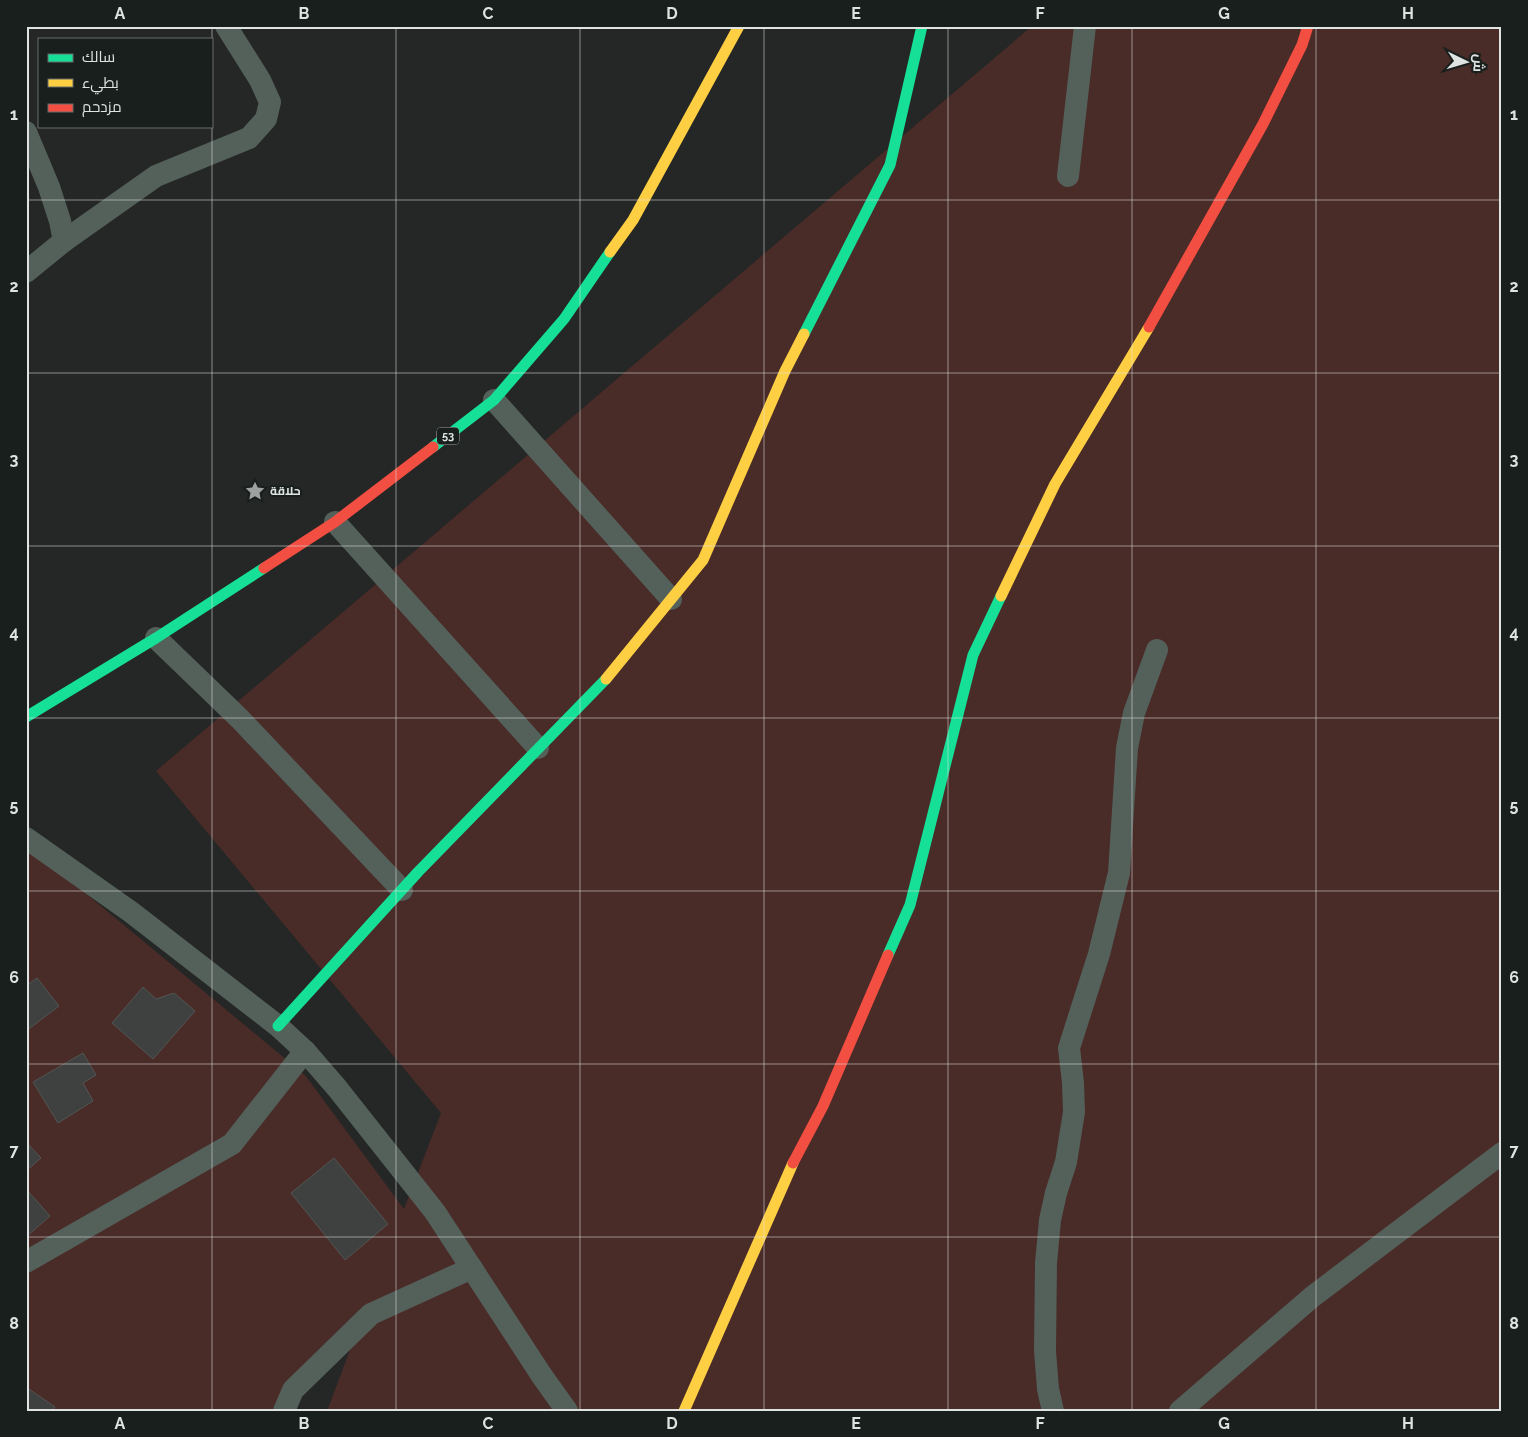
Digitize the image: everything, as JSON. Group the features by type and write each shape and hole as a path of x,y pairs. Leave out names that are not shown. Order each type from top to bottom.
{"street":[{"path":"26,272 64,241 156,176 250,138 266,119 270,102 260,80 226,26"},
{"name":"53","path":"26,718 156,638 335,522 494,400 564,319 633,220 739,26"},
{"path":"278,1026 402,890 613,671 703,560 785,371 890,165 922,26"},
{"path":"1068,176 1085,26"},
{"path":"684,1411 790,1170 823,1106 910,906 973,655 1055,484 1145,335 1263,124 1302,45 1308,26"},
{"path":"26,132 49,188 60,221 64,241"},
{"path":"494,400 671,599"},
{"path":"335,522 538,748"},
{"path":"156,638 240,719 402,890"},
{"path":"1053,1411 1048,1389 1045,1351 1046,1263 1050,1220 1066,1162 1074,1112 1069,1048 1099,954 1119,873 1128,748 1134,713 1157,650"},
{"path":"26,838 131,912 278,1026 305,1051 337,1088 434,1212 567,1411"},
{"path":"26,1262 232,1144 305,1051"},
{"path":"1180,1411 1312,1297 1502,1153"},
{"path":"284,1411 293,1390 371,1314 472,1268"}],"shaded area":[{"path":"1032,26 1502,26 1502,1411 327,1411 362,1318 324,1346 272,1411 26,1411 26,844 305,1075 404,1209 441,1113 156,771"}],"building":[{"path":"37,978 59,1006 26,1031 26,986"},
{"path":"143,987 156,999 174,993 195,1011 153,1059 112,1023"},
{"path":"83,1053 96,1075 83,1083 93,1101 58,1123 33,1082"},
{"path":"26,1142 41,1158 26,1171"},
{"path":"334,1158 388,1224 345,1260 291,1193"},
{"path":"26,1189 50,1216 26,1237"},
{"path":"26,1387 55,1407 52,1411 26,1411"}],"traffic: fast":[{"path":"804,334 890,165 922,26"},
{"path":"433,447 494,400 564,319 610,252"},
{"path":"26,717 156,638 264,568"},
{"path":"888,955 910,905 973,655 1001,596"},
{"path":"278,1026 418,872 606,679"}],"traffic: slow":[{"path":"610,252 633,220 739,26"},
{"path":"1001,596 1055,484 1149,327"},
{"path":"606,679 703,560 785,371 804,334"},
{"path":"684,1411 793,1163"}],"traffic: jam":[{"path":"1149,327 1263,124 1302,45 1308,26"},
{"path":"264,568 335,522 433,447"},
{"path":"793,1163 823,1106 888,955"}],"place":[{"name":"حلاقة","path":"255,491"}]}
